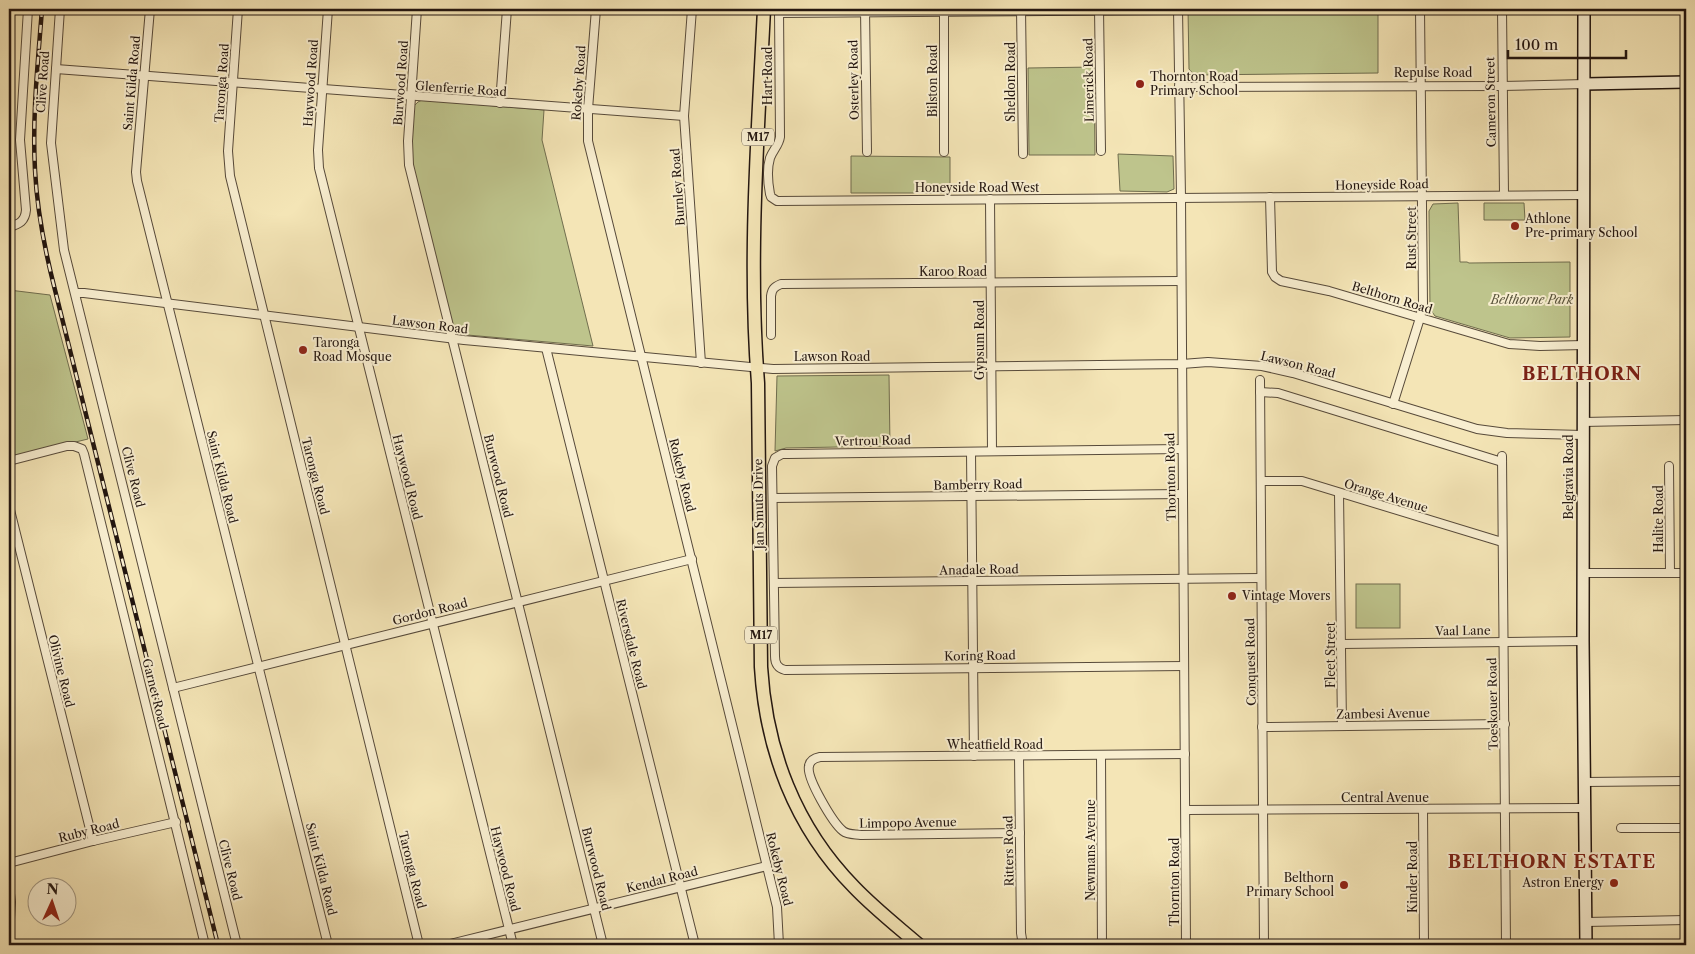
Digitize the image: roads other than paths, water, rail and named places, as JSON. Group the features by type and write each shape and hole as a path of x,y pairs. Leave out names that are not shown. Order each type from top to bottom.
{"main road":[{"name":"Jan Smuts Drive","path":"764,9 754,266 761,667 765,708 775,755 784,780 798,810 824,852 854,887 919,945"}],"street":[{"path":"9,227 22,222 26,210 20,140 28,9"},
{"name":"Clive Road","path":"60,9 51,151 64,250 237,945"},
{"name":"Saint Kilda Road","path":"150,9 137,176 328,945"},
{"name":"Taronga Road","path":"238,9 228,151 229,170 419,945"},
{"name":"Haywood Road","path":"328,9 318,156 319,168 512,945"},
{"name":"Burwood Road","path":"417,9 408,159 603,945"},
{"path":"500,103 507,9"},
{"name":"Rokeby Road","path":"596,9 588,109 588,141 778,907 779,945"},
{"name":"Burnley Road","path":"692,9 684,116 701,362"},
{"path":"779,11 1178,9"},
{"name":"Thornton Road","path":"1178,9 1186,945"},
{"name":"Rust Street","path":"1394,404 1420,318 1423,294 1420,9"},
{"name":"Cameron Street","path":"1502,9 1504,195"},
{"name":"Belgravia Road","path":"1584,9 1583,641 1586,945"},
{"name":"Osterley Road","path":"865,10 867,152"},
{"name":"Bilston Road","path":"944,10 944,152"},
{"name":"Sheldon Road","path":"1021,10 1023,154"},
{"name":"Limerick Road","path":"1099,10 1101,151"},
{"name":"Hart Road","path":"774,199 771,197 769,189 769,163 780,136 779,11"},
{"name":"Glenferrie Road","path":"56,69 684,116"},
{"name":"Repulse Road","path":"1179,87 1502,86 1686,82"},
{"name":"Honeyside Road","path":"1181,197 1584,195"},
{"name":"Honeyside Road West","path":"774,199 780,201 1181,197"},
{"name":"Belthorn Road","path":"1270,197 1271,264 1275,278 1289,283 1329,291 1509,344 1540,346 1584,345"},
{"name":"Gypsum Road","path":"990,199 992,451"},
{"name":"Karoo Road","path":"771,335 772,290 775,286 781,284 1181,281"},
{"name":"Lawson Road","path":"76,293 452,339 756,367 822,369 1182,364 1208,362 1262,366 1294,373 1457,423 1490,431 1542,435 1583,435"},
{"name":"Riversdale Road","path":"546,348 695,945"},
{"name":"Conquest Road","path":"1260,380 1264,945"},
{"name":"Toeskouer Road","path":"1260,392 1278,393 1502,459 1506,945"},
{"path":"1583,422 1686,420"},
{"name":"Garnet Road","path":"9,461 68,446 82,449 206,945"},
{"name":"Vertrou Road","path":"777,666 774,656 773,461 782,454 1182,449"},
{"path":"971,452 974,756"},
{"name":"Halite Road","path":"1669,466 1670,573"},
{"name":"Orange Avenue","path":"1261,481 1296,480 1502,542"},
{"name":"Bamberry Road","path":"773,498 1183,494"},
{"name":"Fleet Street","path":"1339,494 1342,726"},
{"name":"Olivine Road","path":"9,506 93,841"},
{"name":"Gordon Road","path":"173,688 692,559"},
{"path":"1584,573 1686,573"},
{"name":"Anadale Road","path":"774,583 1261,578"},
{"name":"Vaal Lane","path":"1342,644 1583,641"},
{"path":"1686,664 1686,803"},
{"name":"Koring Road","path":"777,666 786,670 1184,666"},
{"name":"Zambesi Avenue","path":"1262,727 1505,724"},
{"name":"Wheatfield Road","path":"809,765 813,760 820,757 1185,754"},
{"name":"Newmans Avenue","path":"1101,755 1102,945"},
{"name":"Ritters Road","path":"1019,756 1022,945"},
{"name":"Limpopo Avenue","path":"809,765 811,779 827,810 838,827 848,834 1020,833"},
{"path":"1584,782 1686,781"},
{"name":"Central Avenue","path":"1186,810 1584,808"},
{"name":"Kinder Road","path":"1423,809 1424,945"},
{"name":"Ruby Road","path":"9,863 176,822"},
{"path":"1621,828 1686,828"},
{"name":"Kendal Road","path":"446,945 767,866"},
{"path":"9,885 11,902 9,936"},
{"path":"1586,922 1686,920"}],"railway":[{"path":"42,9 34,150 38,201 45,246 218,945"}],"place":[{"name":"Thornton Road Primary School","path":"1140,84"},
{"name":"Athlone Pre-primary School","path":"1515,226"},
{"name":"Taronga Road Mosque","path":"303,350"},
{"name":"Vintage Movers","path":"1232,596"},
{"name":"Astron Energy","path":"1614,883"},
{"name":"Belthorn Primary School","path":"1344,885"}],"district":[{"name":"BELTHORN","path":"1582,374"},
{"name":"BELTHORN ESTATE","path":"1552,862"}],"park label":[{"name":"Belthorne Park","path":"1532,300"}]}
